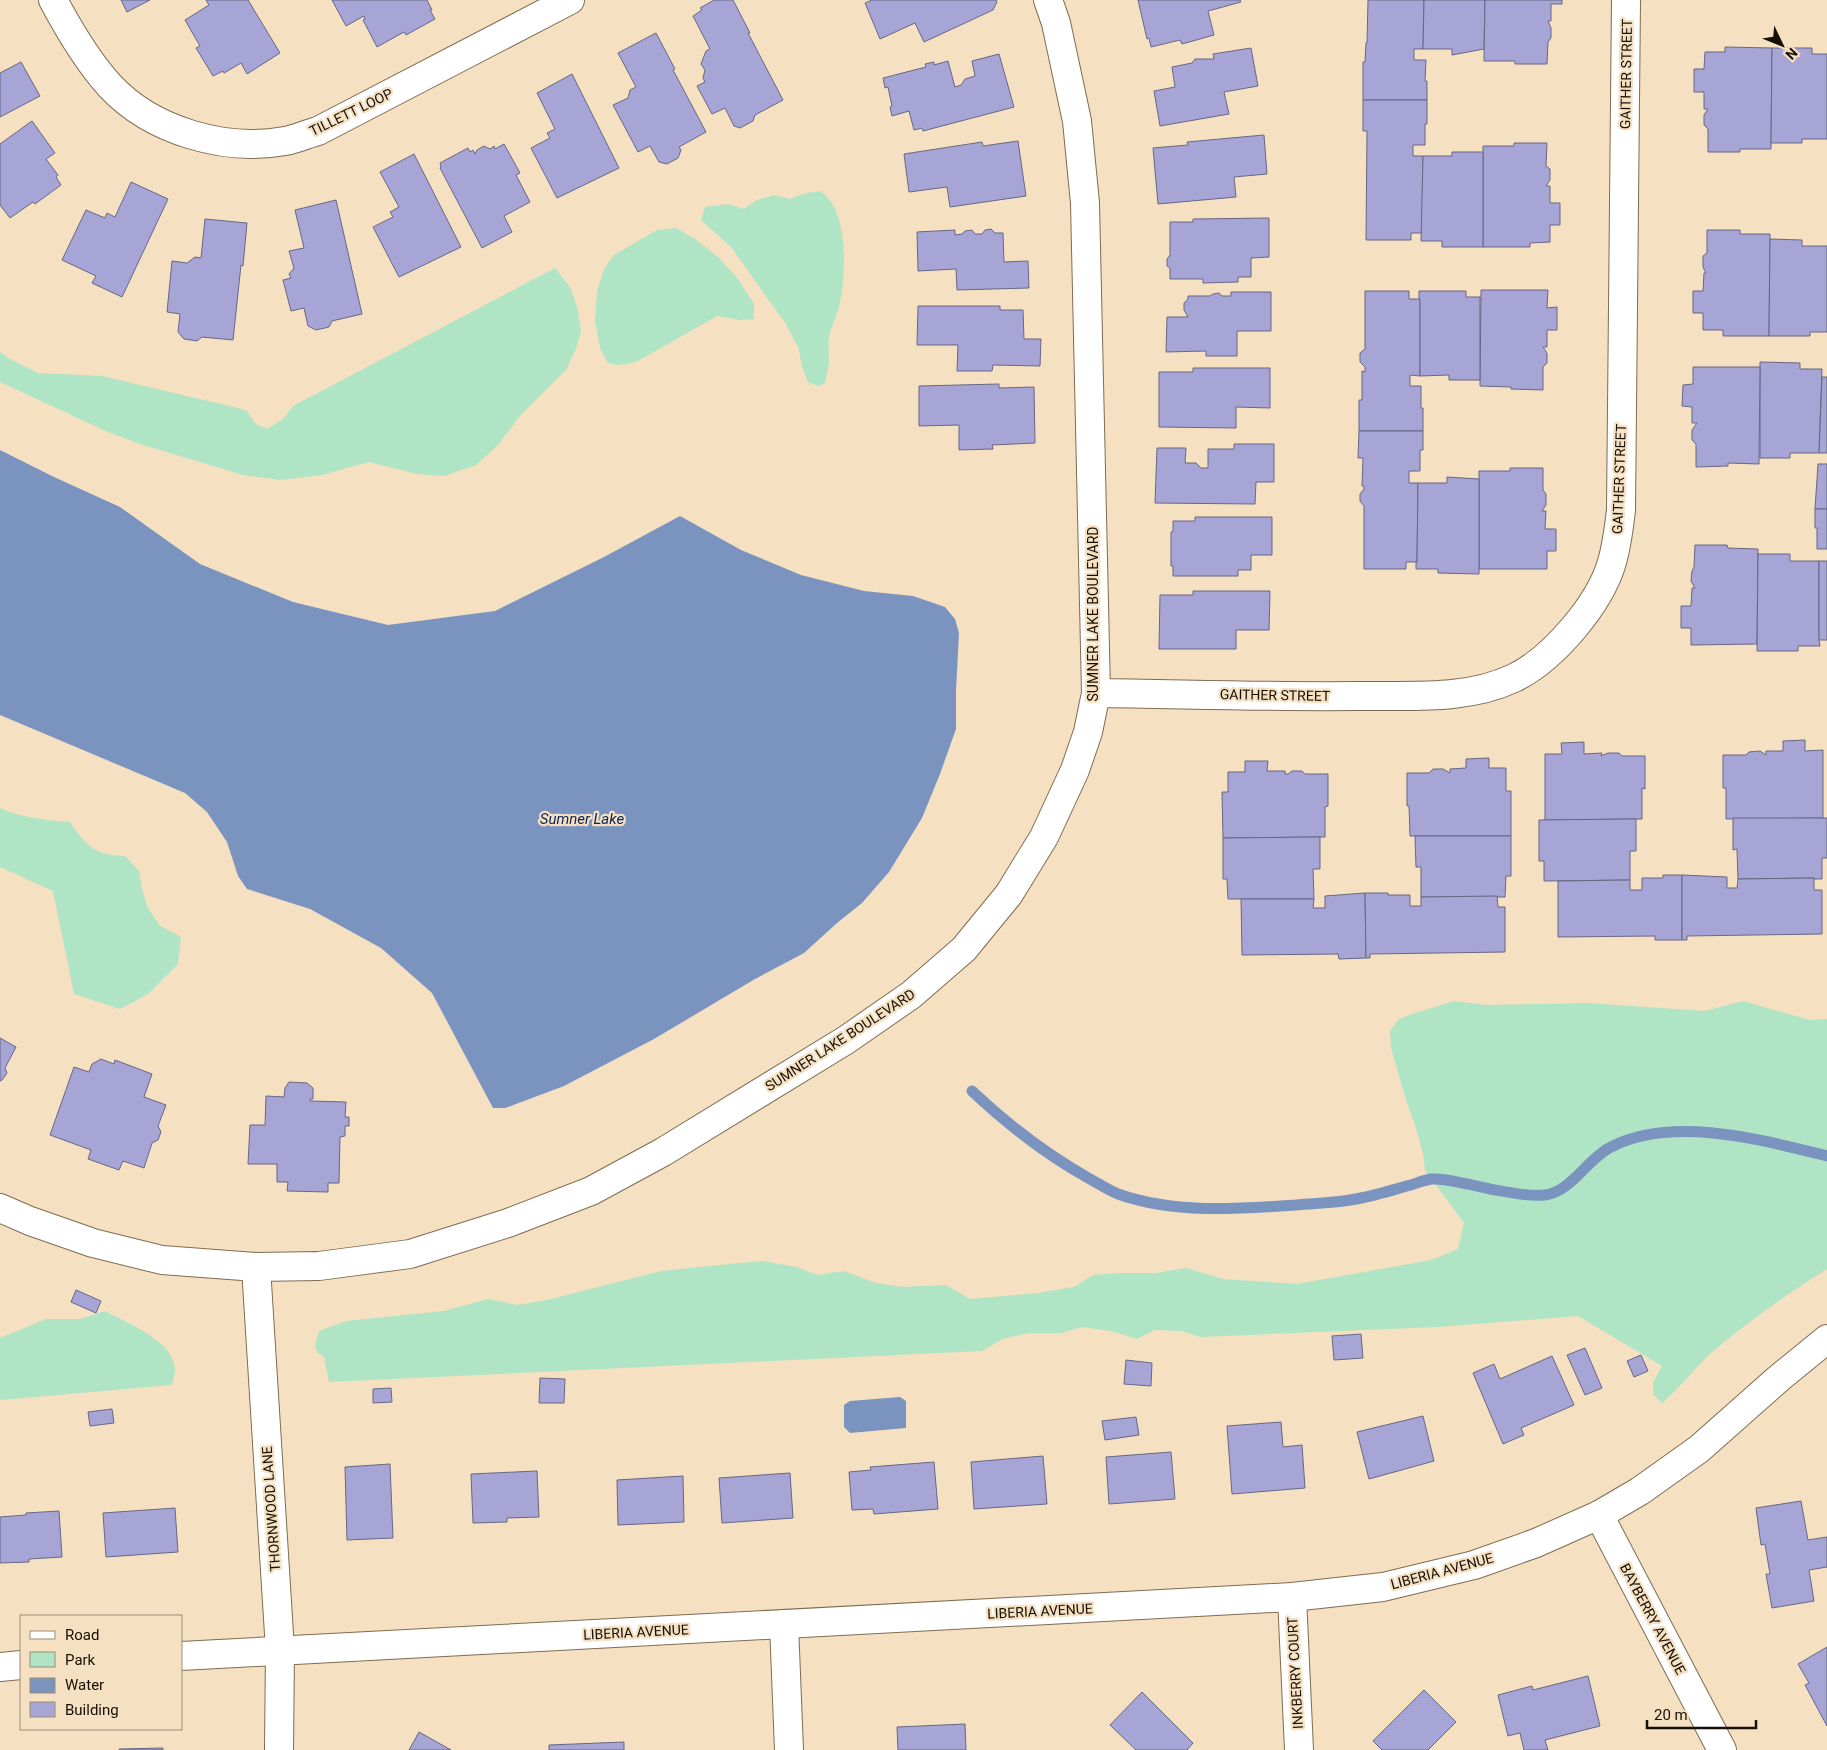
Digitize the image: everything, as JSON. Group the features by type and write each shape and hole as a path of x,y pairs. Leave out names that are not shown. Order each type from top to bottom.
{"street":[{"name":"TILLETT LOOP","path":"53,0 94,68 111,88 140,111 181,132 215,141 249,143 285,141 318,131 532,9 570,0"},
{"name":"SUMNER LAKE BOULEVARD","path":"0,1208 30,1221 93,1243 162,1260 256,1268 319,1266 410,1254 508,1223 591,1191 663,1152 846,1040 911,995 964,949 1009,894 1044,837 1075,770 1088,732 1096,693 1085,203 1077,120 1056,23 1048,0"},
{"name":"GAITHER STREET","path":"1096,693 1315,696 1453,695 1485,689 1515,678 1543,658 1567,636 1584,616 1602,588 1612,563 1621,510 1626,0"},
{"name":"THORNWOOD LANE","path":"256,1268 280,1650 279,1750"},
{"name":"LIBERIA AVENUE","path":"182,1656 1292,1597 1383,1587 1474,1565 1536,1543 1599,1515 1640,1491 1692,1455 1778,1379 1827,1339"},
{"name":"BAYBERRY AVENUE","path":"1599,1515 1722,1750"},
{"name":"INKBERRY COURT","path":"1292,1597 1299,1750"},
{"path":"784,1624 789,1750"},
{"path":"0,1667 20,1666"}],"green space":[{"path":"820,191 830,200 837,213 841,228 844,262 839,307 829,337 829,366 825,383 818,386 808,382 802,367 799,349 786,324 731,247 701,220 705,207 728,204 744,209 757,200 774,195 790,199 806,193"},
{"path":"676,228 695,239 718,257 738,279 754,304 754,319 741,320 717,316 636,362 618,365 608,363 600,348 595,320 597,291 604,269 614,255 657,230"},
{"path":"555,268 570,287 577,307 581,331 576,349 566,370 519,417 498,445 476,465 444,476 417,474 369,462 322,475 281,480 243,475 140,444 108,432 0,382 0,352 38,373 102,376 246,410 256,424 267,429 283,419 293,406"},
{"path":"0,808 25,816 70,822 92,848 106,854 125,856 139,871 147,906 159,925 181,937 178,964 148,994 120,1009 74,994 53,891 0,867"},
{"path":"1454,1001 1485,1005 1588,1003 1705,1011 1743,1001 1810,1020 1827,1019 1827,1269 1739,1330 1711,1353 1662,1403 1653,1394 1653,1382 1662,1366 1578,1316 1438,1327 1201,1337 1181,1331 1155,1330 1137,1339 1111,1331 1082,1327 1062,1333 1030,1333 1002,1339 982,1351 329,1382 324,1357 317,1352 315,1346 319,1331 346,1321 444,1311 488,1299 517,1305 547,1300 661,1271 763,1261 796,1267 818,1275 844,1271 876,1283 904,1287 946,1285 970,1299 1037,1293 1074,1287 1093,1275 1156,1273 1186,1268 1223,1279 1297,1284 1431,1260 1458,1249 1464,1223 1425,1170 1416,1128 1391,1048 1390,1031 1399,1019"},
{"path":"105,1311 148,1334 166,1349 172,1358 175,1369 172,1385 0,1400 0,1338 46,1319 80,1319"}],"water":[{"name":"Sumner Lake","path":"0,450 120,507 200,564 293,602 388,625 495,611 604,557 680,516 741,550 801,575 864,591 913,596 945,607 955,619 959,633 956,729 922,818 889,872 862,903 804,953 755,979 654,1039 564,1086 505,1108 493,1108 432,993 381,948 310,909 247,889 238,876 227,842 207,812 185,793 0,715"},
{"path":"900,1397 906,1401 906,1428 850,1433 844,1427 844,1405 850,1401"}],"building":[{"path":"121,0 150,0 127,12"},
{"path":"206,0 248,0 280,53 247,74 241,63 224,73 223,71 213,76 196,48 200,46 185,20 209,5"},
{"path":"332,0 427,0 435,19 406,35 404,32 377,47 363,20 365,19 364,16 346,26"},
{"path":"714,0 733,0 783,100 755,115 753,121 740,128 734,126 725,108 712,114 697,86 705,82 703,78 705,70 701,64 706,51 710,49 693,16 702,10 700,8"},
{"path":"872,0 996,0 997,2 993,10 924,42 915,23 880,39 865,3"},
{"path":"1138,0 1240,0 1241,2 1208,11 1214,35 1182,44 1180,40 1151,47 1149,38 1147,39"},
{"path":"1368,0 1424,0 1423,49 1414,49 1414,60 1426,60 1425,81 1427,81 1427,100 1363,100 1363,62 1365,62 1367,43"},
{"path":"1424,0 1485,0 1484,49 1452,55 1452,49 1423,49"},
{"path":"1485,0 1562,0 1562,4 1551,4 1551,21 1548,21 1551,28 1551,38 1548,42 1547,64 1515,64 1515,61 1484,61"},
{"path":"656,33 675,69 673,70 706,132 679,147 681,150 678,158 667,164 659,162 650,146 638,152 613,105 628,98 630,90 636,87 618,53"},
{"path":"1725,47 1772,48 1771,149 1740,149 1740,152 1708,152 1708,129 1704,125 1704,115 1708,109 1704,109 1704,92 1694,92 1694,69 1704,69 1705,52 1725,52"},
{"path":"1251,48 1258,86 1224,92 1229,114 1160,126 1154,91 1175,87 1172,67 1192,63 1195,59 1214,59 1213,54"},
{"path":"1772,48 1812,48 1812,54 1827,54 1827,139 1802,139 1802,143 1771,143"},
{"path":"999,54 1014,107 923,131 922,128 914,130 909,111 892,116 888,87 885,88 883,78 926,67 925,64 934,62 934,65 948,61 955,87 961,85 965,79 975,76 972,61"},
{"path":"21,62 40,96 0,117 0,73"},
{"path":"572,74 619,168 557,198 531,148 550,138 547,133 555,129 537,93"},
{"path":"1363,100 1427,100 1425,145 1413,145 1413,156 1423,156 1422,233 1411,233 1411,240 1366,240 1367,131 1363,131"},
{"path":"32,121 55,153 46,159 58,175 56,177 61,185 35,204 33,202 10,218 0,205 0,144"},
{"path":"1264,135 1267,174 1234,177 1236,197 1158,204 1153,148 1188,145 1187,142"},
{"path":"1018,141 1026,196 950,207 947,187 909,192 904,154 982,142 983,146"},
{"path":"1514,143 1547,143 1546,166 1550,169 1550,180 1546,186 1550,186 1550,203 1560,203 1560,225 1550,225 1550,242 1530,243 1530,247 1483,247 1483,146 1514,146"},
{"path":"504,144 520,173 516,175 530,202 504,216 512,232 482,248 440,168 440,163 468,148 470,152 473,150 475,154 477,150 484,146 490,149 494,146 495,149"},
{"path":"1452,152 1483,152 1483,247 1442,247 1442,241 1421,241 1423,156 1452,156"},
{"path":"414,154 461,247 399,277 373,227 393,217 390,212 399,207 380,172"},
{"path":"131,182 168,199 122,297 92,283 96,276 62,260 86,210 105,218 107,213 115,217"},
{"path":"336,200 362,314 332,321 329,327 316,330 308,326 304,308 291,311 283,280 291,278 289,274 294,268 289,251 304,248 295,210"},
{"path":"1269,218 1269,257 1251,258 1251,277 1238,277 1238,282 1203,283 1203,279 1170,279 1170,268 1167,266 1167,259 1170,255 1170,222 1193,222 1193,219"},
{"path":"205,219 247,223 233,340 202,337 197,341 184,339 178,332 180,314 167,312 172,261 187,263 195,257 201,258"},
{"path":"991,229 995,233 1003,233 1004,262 1028,261 1029,288 957,290 956,269 918,271 917,232 955,230 955,235 972,230 975,234 982,234 985,230"},
{"path":"1707,230 1740,230 1740,234 1770,234 1769,336 1723,336 1723,330 1703,330 1703,313 1693,313 1693,291 1703,291 1704,273 1706,273 1703,267 1703,256 1707,253"},
{"path":"1770,239 1802,240 1802,246 1827,246 1827,332 1810,332 1810,336 1769,336"},
{"path":"1481,290 1548,290 1547,308 1557,307 1557,330 1547,330 1547,347 1543,347 1547,353 1547,363 1543,367 1543,390 1480,386"},
{"path":"1365,291 1409,291 1409,299 1420,299 1420,376 1410,375 1410,386 1421,386 1423,431 1359,431 1359,400 1362,400 1362,371 1365,372 1365,367 1360,362 1360,353 1365,349"},
{"path":"1419,291 1466,291 1466,297 1480,297 1480,380 1449,380 1449,375 1420,376"},
{"path":"1231,292 1271,292 1271,331 1237,331 1237,356 1206,356 1206,351 1166,352 1167,317 1188,317 1184,310 1184,303 1188,296 1210,296 1219,293 1222,296 1231,296"},
{"path":"918,306 1000,306 1000,310 1023,310 1024,339 1041,339 1040,366 993,365 992,371 957,371 958,345 917,345"},
{"path":"1760,362 1800,363 1800,369 1822,369 1819,453 1790,453 1790,458 1760,458"},
{"path":"1693,367 1760,367 1759,464 1728,463 1728,466 1696,467 1696,444 1692,440 1692,430 1697,423 1692,423 1692,407 1682,406 1683,385 1693,384"},
{"path":"1193,368 1270,368 1270,408 1236,407 1236,428 1159,427 1159,372 1193,372"},
{"path":"1822,377 1827,377 1827,453 1819,453"},
{"path":"999,384 999,388 1034,387 1035,443 992,445 993,449 959,450 959,425 919,426 919,386"},
{"path":"1359,431 1423,431 1423,450 1420,450 1420,471 1409,471 1409,483 1418,483 1417,562 1406,562 1406,569 1364,569 1364,506 1360,501 1360,494 1364,489 1364,486 1362,486 1363,458 1358,458"},
{"path":"1234,444 1274,444 1274,482 1256,482 1255,504 1155,503 1157,448 1186,448 1185,463 1196,463 1201,468 1208,468 1208,449 1234,449"},
{"path":"1818,464 1827,464 1827,509 1815,509"},
{"path":"1510,468 1543,468 1543,490 1546,494 1546,505 1542,511 1546,511 1545,529 1556,529 1556,551 1547,551 1547,569 1479,569 1479,471 1510,471"},
{"path":"1447,477 1479,479 1479,574 1438,573 1438,569 1416,569 1418,483 1447,483"},
{"path":"1815,509 1827,509 1827,549 1817,549"},
{"path":"1195,517 1272,517 1272,555 1251,555 1251,570 1238,570 1238,576 1173,576 1173,566 1171,566 1171,532 1173,531 1173,521 1195,521"},
{"path":"1695,545 1727,545 1728,548 1758,549 1757,644 1691,645 1691,628 1681,628 1681,606 1691,606 1692,588 1695,588 1691,581"},
{"path":"1758,554 1790,554 1790,561 1819,561 1820,646 1798,646 1798,651 1757,651"},
{"path":"1819,561 1827,561 1827,640 1819,640"},
{"path":"1193,591 1270,591 1269,630 1236,630 1236,649 1159,649 1160,595 1193,595"},
{"path":"1805,740 1805,751 1823,750 1823,818 1726,819 1726,788 1723,788 1723,755 1746,755 1749,752 1760,751 1766,755 1766,751 1783,751 1783,741"},
{"path":"1584,742 1584,754 1602,753 1601,756 1608,753 1619,753 1622,756 1645,756 1645,789 1642,788 1642,819 1545,820 1545,754 1562,754 1561,743"},
{"path":"1489,758 1489,768 1506,768 1506,791 1511,791 1511,836 1410,836 1409,806 1407,806 1407,773 1429,773 1433,769 1443,769 1450,773 1450,769 1466,768 1466,759"},
{"path":"1245,761 1268,761 1267,771 1285,771 1285,774 1292,771 1302,771 1305,774 1328,774 1328,806 1325,807 1325,837 1223,838 1222,792 1228,792 1228,772 1245,772"},
{"path":"1733,818 1827,818 1827,858 1822,858 1822,879 1738,879 1737,849 1733,850"},
{"path":"1636,819 1636,851 1630,851 1630,880 1544,881 1544,861 1539,861 1539,820"},
{"path":"1415,836 1511,836 1511,876 1506,876 1505,897 1421,897 1421,867 1416,867"},
{"path":"1320,837 1320,869 1313,869 1314,899 1228,899 1227,879 1223,879 1223,838"},
{"path":"1663,875 1682,875 1682,940 1655,940 1655,936 1558,937 1558,881 1630,880 1630,890 1642,890 1642,878 1663,878"},
{"path":"1682,875 1727,877 1727,888 1737,888 1738,879 1814,878 1814,890 1822,890 1822,934 1687,936 1687,940 1682,940"},
{"path":"1365,893 1366,958 1339,959 1338,954 1242,955 1241,899 1314,899 1313,908 1325,908 1325,896"},
{"path":"1365,893 1410,895 1410,906 1421,906 1421,897 1497,896 1498,907 1505,907 1505,952 1370,954 1370,958 1366,958"},
{"path":"0,1038 16,1047 5,1068 7,1073 0,1081"},
{"path":"101,1059 114,1064 115,1060 152,1074 144,1097 166,1105 158,1126 161,1132 158,1140 152,1143 144,1168 123,1161 119,1170 88,1159 91,1150 50,1135 74,1067 89,1072 92,1064"},
{"path":"289,1082 307,1083 313,1088 313,1099 310,1099 310,1101 346,1102 345,1117 349,1117 349,1126 345,1126 345,1136 340,1137 339,1183 328,1183 328,1192 287,1191 288,1182 277,1182 277,1164 248,1164 250,1125 265,1125 266,1096 284,1097 285,1088"},
{"path":"76,1290 101,1301 96,1313 71,1302"},
{"path":"1361,1334 1363,1358 1334,1360 1332,1336"},
{"path":"1585,1348 1602,1388 1585,1395 1567,1355"},
{"path":"1641,1355 1648,1371 1634,1377 1627,1361"},
{"path":"1552,1356 1574,1405 1521,1428 1524,1435 1503,1444 1473,1373 1494,1364 1500,1379"},
{"path":"1126,1360 1152,1363 1151,1386 1124,1384"},
{"path":"540,1378 565,1379 564,1403 539,1403"},
{"path":"391,1388 392,1402 373,1403 373,1389"},
{"path":"112,1409 114,1423 90,1426 88,1412"},
{"path":"1423,1416 1434,1461 1369,1479 1357,1432"},
{"path":"1136,1417 1139,1435 1105,1440 1102,1421"},
{"path":"1281,1422 1283,1447 1302,1445 1305,1488 1232,1494 1227,1426"},
{"path":"1171,1452 1175,1499 1109,1504 1106,1457"},
{"path":"1043,1456 1047,1504 974,1509 971,1462"},
{"path":"934,1462 938,1509 874,1514 873,1509 852,1510 849,1472 871,1470 870,1467"},
{"path":"390,1464 393,1538 347,1540 345,1467"},
{"path":"537,1471 539,1517 507,1518 507,1522 473,1523 471,1474"},
{"path":"790,1473 793,1518 722,1523 719,1478"},
{"path":"683,1476 684,1522 618,1525 617,1480"},
{"path":"1801,1501 1808,1540 1827,1537 1827,1567 1809,1570 1814,1601 1772,1608 1766,1574 1770,1574 1765,1544 1761,1545 1756,1508"},
{"path":"175,1508 178,1552 106,1557 103,1513"},
{"path":"59,1511 62,1557 29,1559 29,1562 0,1563 0,1517"},
{"path":"1827,1647 1827,1726 1805,1685 1809,1683 1798,1664"},
{"path":"1588,1676 1600,1726 1545,1740 1548,1750 1524,1750 1520,1733 1508,1736 1498,1695 1532,1686 1533,1690"},
{"path":"1424,1690 1456,1722 1428,1750 1382,1750 1373,1741"},
{"path":"1142,1692 1193,1743 1187,1750 1136,1750 1110,1725"},
{"path":"965,1724 966,1750 898,1750 897,1727"},
{"path":"419,1732 451,1750 409,1750"},
{"path":"624,1742 624,1750 549,1750 549,1745"},
{"path":"163,1748 163,1750 119,1750 119,1749"}],"waterway":[{"path":"972,1091 1013,1127 1043,1149 1107,1189 1139,1200 1161,1205 1184,1207 1229,1209 1341,1201 1370,1196 1431,1179 1450,1180 1517,1194 1545,1195 1563,1188 1611,1147 1635,1138 1662,1133 1690,1132 1747,1138 1827,1156"}]}
